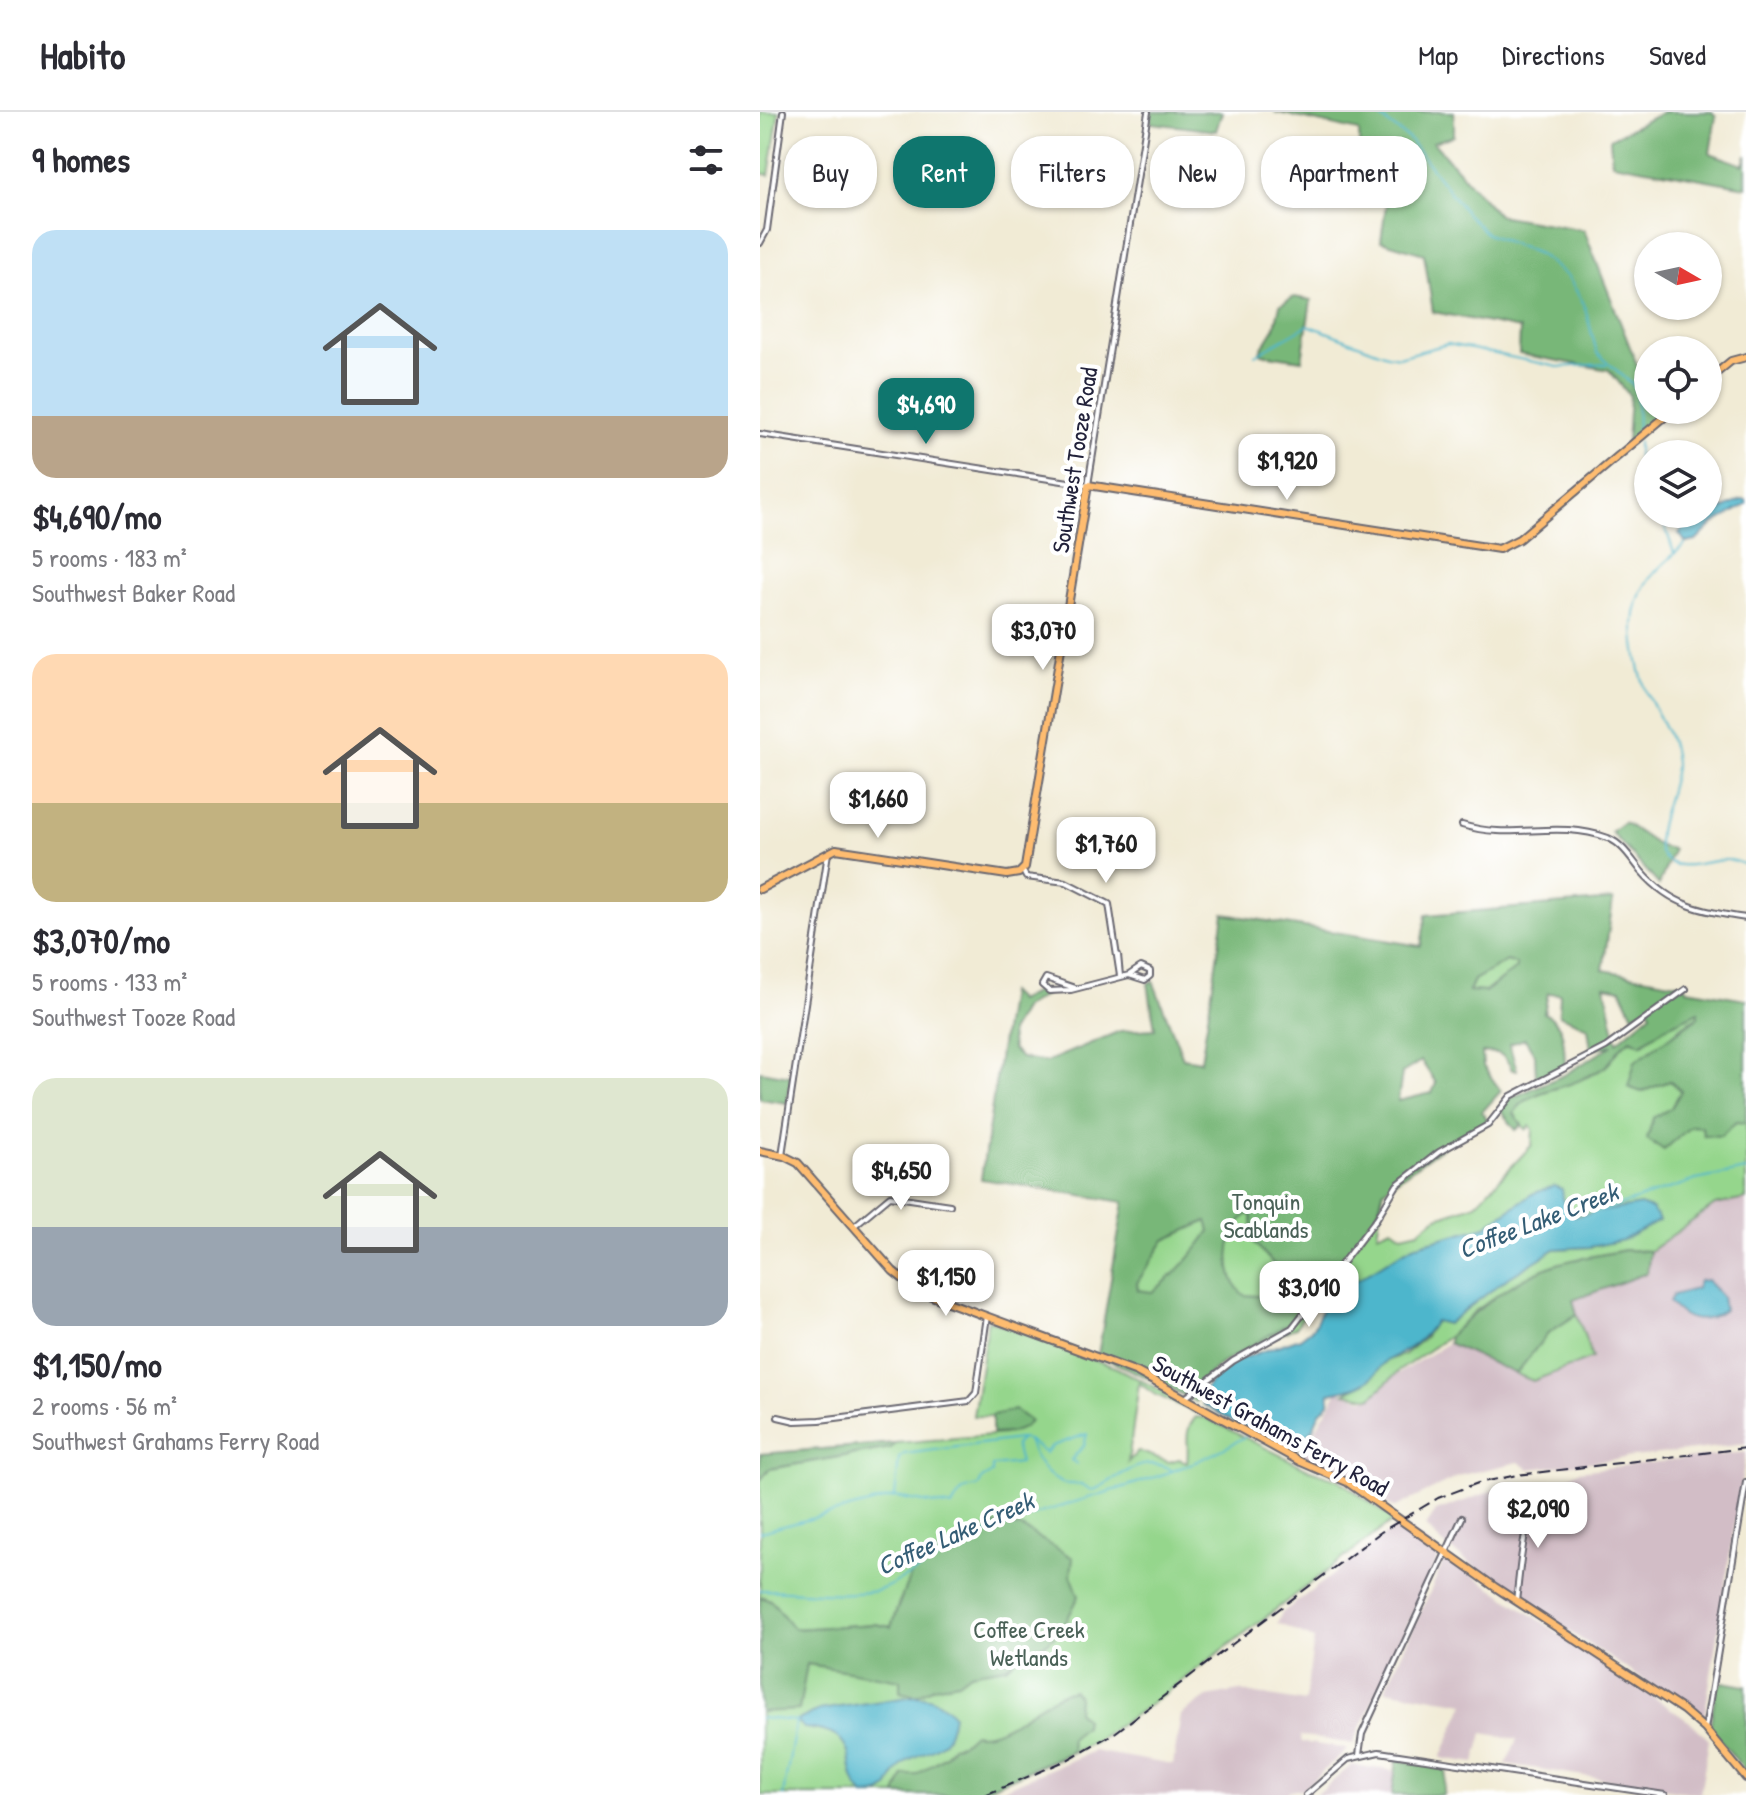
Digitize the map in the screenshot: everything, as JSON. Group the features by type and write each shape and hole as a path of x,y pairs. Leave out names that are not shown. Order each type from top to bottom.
{"main road":[{"path":"1722,368 1731,361 1746,357"},
{"path":"1088,485 1499,549 1519,539 1656,424"},
{"name":"Southwest Tooze Road","path":"1023,870 1030,854 1088,485"},
{"path":"760,889 828,851 842,849 1007,875 1023,870"},
{"name":"Southwest Grahams Ferry Road","path":"760,1151 782,1155 799,1165 912,1287 1127,1367 1306,1465 1356,1487 1516,1601 1676,1705 1705,1729 1746,1778"}],"street":[{"path":"760,243 767,230 783,112"},
{"name":"Southwest Tooze Road","path":"1088,485 1148,112"},
{"path":"760,434 1088,485"},
{"path":"1462,825 1499,832 1565,827 1593,833 1617,843 1657,888 1681,905 1746,918"},
{"path":"782,1155 828,851"},
{"path":"1023,870 1026,877 1066,882 1104,899 1112,910 1120,976"},
{"path":"1075,988 1051,977 1046,978 1042,985 1051,991 1075,988 1120,976 1129,975 1145,980 1150,971 1141,967 1129,975"},
{"path":"1185,1398 1233,1361 1292,1328 1377,1218 1397,1185 1439,1152 1488,1125 1511,1096 1610,1045 1686,989"},
{"path":"854,1226 890,1196 950,1205"},
{"path":"778,1417 795,1421 820,1420 969,1401 976,1393 987,1316"},
{"path":"1705,1729 1746,1482"},
{"path":"1516,1601 1530,1507 1540,1491 1549,1488"},
{"path":"1359,1755 1362,1734 1462,1518"},
{"path":"1306,1795 1338,1765 1359,1755 1389,1753 1665,1795"}],"shaded area":[{"path":"1746,1199 1746,1444 1529,1469 1519,1462 1462,1475 1394,1508 1348,1478 1299,1458 1338,1391 1363,1399 1371,1398 1390,1379 1448,1343 1533,1381 1592,1358 1572,1301 1646,1273 1650,1251 1676,1230 1715,1205"},
{"path":"1746,1452 1704,1719 1524,1602 1440,1542 1426,1526 1436,1511 1498,1489 1567,1479 1578,1471"},
{"path":"1400,1524 1438,1551 1439,1556 1353,1744 1300,1736 1302,1742 1348,1749 1303,1789 1288,1791 1288,1795 988,1795 1093,1751 1173,1765 1181,1715 1207,1697 1240,1691 1305,1702 1314,1639 1277,1623 1282,1613"},
{"path":"1449,1559 1693,1724 1709,1740 1700,1794 1506,1764 1517,1739 1483,1733 1475,1763 1441,1758 1465,1703 1385,1690 1444,1561"},
{"path":"1352,1765 1396,1771 1392,1795 1316,1795"}],"green space":[{"path":"760,112 779,112 769,175 760,173"},
{"path":"1152,112 1222,112 1216,131 1151,123"},
{"path":"1274,112 1454,112 1454,136 1433,142 1498,215 1584,230 1634,357 1634,424 1649,424 1627,442 1630,396 1609,370 1519,354 1520,329 1433,312 1424,254 1381,241 1386,208 1427,208 1427,136 1359,136 1359,131"},
{"path":"1663,112 1712,112 1716,116 1710,153 1743,165 1746,155 1746,187 1612,163 1610,139"},
{"path":"1294,297 1311,300 1302,360 1262,354 1260,351 1275,327 1280,305"},
{"path":"1624,822 1659,846 1673,849 1659,885 1611,832"},
{"name":"Tonquin Scablands","path":"1613,900 1603,970 1746,999 1746,1123 1736,1122 1721,1136 1703,1135 1702,1127 1691,1126 1664,1150 1647,1139 1653,1118 1671,1108 1681,1091 1670,1081 1641,1092 1628,1087 1635,1061 1698,1017 1698,1012 1665,1027 1641,1044 1631,1039 1606,1066 1595,1073 1529,1098 1514,1113 1522,1125 1516,1130 1500,1110 1508,1099 1564,1075 1613,1045 1591,1050 1588,1027 1559,1015 1560,994 1548,993 1544,1013 1560,1029 1565,1066 1536,1078 1535,1055 1525,1039 1509,1044 1517,1070 1512,1070 1501,1055 1482,1053 1483,1066 1501,1091 1482,1112 1488,1121 1458,1136 1384,1189 1376,1218 1294,1320 1221,1364 1184,1395 1098,1355 1124,1202 981,1179 1009,992 1018,1001 1042,989 1046,994 1024,1008 1010,1032 1012,1049 1021,1058 1046,1062 1120,1031 1155,1029 1148,983 1153,981 1183,1058 1201,1061 1224,914 1421,946 1426,915","holes":["1507,961 1516,964 1516,968 1485,992 1469,991 1474,980","1605,986 1621,989 1633,1015 1648,1007 1651,1013 1617,1042","1421,1061 1436,1083 1432,1093 1398,1101 1402,1073","1248,1214 1252,1216 1253,1241 1277,1268 1276,1291 1271,1297 1244,1295 1237,1287 1230,1266 1231,1242","1207,1221 1210,1231 1169,1279 1152,1292 1138,1290 1137,1283 1165,1240"]},
{"path":"1507,961 1516,964 1516,968 1485,992 1469,991 1474,980"},
{"name":"Tonquin Scablands","path":"1746,999 1746,1199 1715,1205 1650,1251 1625,1250 1558,1264 1524,1279 1475,1311 1449,1336 1399,1371 1371,1398 1345,1393 1373,1376 1385,1361 1403,1355 1424,1338 1435,1320 1447,1324 1505,1280 1555,1249 1590,1247 1623,1240 1620,1210 1594,1214 1346,1286 1326,1301 1329,1289 1352,1272 1339,1264 1296,1327 1221,1363 1200,1385 1196,1402 1131,1368 1124,1202 1391,1144 1377,1234 1392,1228 1402,1235 1419,1231 1435,1218 1476,1204 1532,1145 1533,1129 1530,1126 1526,1130 1513,1113 1529,1098 1595,1073 1606,1066 1631,1039 1641,1044 1665,1027 1698,1012 1698,1016 1679,1028 1628,1087 1633,1089"},
{"path":"760,1071 791,1076 787,1103 760,1099"},
{"path":"1625,1250 1650,1251 1647,1273 1573,1300 1577,1314 1547,1334 1516,1374 1448,1343 1449,1336 1473,1314 1527,1277 1565,1262"},
{"path":"1577,1314 1592,1358 1533,1381 1516,1374 1547,1334"},
{"name":"Coffee Creek Wetlands","path":"988,1320 1117,1368 1195,1408 1194,1412 1154,1394 1139,1383 1128,1462 1138,1451 1169,1462 1179,1459 1187,1462 1189,1428 1196,1417 1206,1418 1310,1470 1339,1480 1394,1520 1151,1704 1092,1743 1059,1758 971,1795 760,1795 760,1653 904,1676 918,1564 899,1602 891,1627 875,1624 793,1629 771,1600 760,1596 760,1481 769,1469 890,1448 896,1443 1004,1434 1020,1417 973,1416"},
{"path":"1015,1410 1030,1421 1027,1425 1013,1432 992,1434 992,1415"},
{"path":"896,1443 891,1448 769,1469 760,1481 760,1454"},
{"path":"997,1524 1022,1528 1073,1558 1071,1575 1079,1596 1063,1628 1046,1644 1027,1649 1006,1667 970,1673 958,1682 934,1687 916,1696 900,1692 900,1680 807,1664 799,1710 760,1712 760,1597 771,1600 794,1629 875,1624 891,1627 918,1564"},
{"path":"1723,1682 1746,1686 1746,1772 1710,1727 1716,1688"},
{"path":"1073,1690 1078,1696 1077,1712 1085,1719 1084,1726 1070,1738 1072,1751 972,1795 896,1795 904,1775 916,1775 973,1733 985,1734 997,1730 1048,1700"},
{"path":"1397,1760 1447,1768 1443,1795 1392,1795"}],"water":[{"path":"1746,500 1746,505 1722,519 1722,509"},
{"path":"1683,528 1709,528 1696,541 1686,543 1679,533"},
{"path":"1554,1186 1562,1189 1564,1207 1575,1216 1640,1205 1652,1209 1659,1221 1623,1240 1590,1247 1555,1249 1505,1280 1447,1324 1435,1321 1420,1340 1386,1361 1364,1383 1330,1393 1329,1403 1306,1435 1303,1447 1263,1437 1202,1404 1203,1392 1212,1379 1235,1361 1300,1338 1313,1328 1326,1301 1346,1286 1413,1246 1486,1226 1532,1194"},
{"path":"1707,1280 1722,1297 1724,1310 1716,1315 1695,1320 1681,1314 1669,1302 1673,1295 1696,1289 1699,1281"},
{"path":"916,1696 937,1701 946,1707 953,1715 950,1728 942,1743 906,1762 887,1789 875,1794 864,1795 856,1785 845,1745 837,1737 804,1728 796,1721 819,1710"}],"waterway":[{"path":"1373,112 1409,139 1467,214 1487,234 1539,254 1568,277 1584,304 1597,353 1633,385 1637,394 1638,436"},
{"path":"1255,355 1308,325 1399,357 1448,344 1558,367 1607,364"},
{"path":"1666,528 1674,553"},
{"path":"1685,544 1644,586 1634,623 1642,679 1674,753 1674,773 1660,826 1659,849 1663,857 1677,865 1721,860 1746,865"},
{"name":"Coffee Lake Creek","path":"1590,1215 1696,1180 1746,1170"},
{"path":"1028,1440 1045,1453 1052,1446 1087,1434 1084,1445 1071,1460 1077,1464"},
{"name":"Coffee Lake Creek","path":"760,1590 876,1591 1002,1527 1180,1468 1246,1436"},
{"path":"895,1496 899,1458 904,1454 1019,1439"},
{"path":"760,1532 895,1497 952,1507 962,1492 979,1486 982,1479 992,1473 992,1466 1020,1463 1015,1445 1021,1439 1028,1440 1040,1465 1056,1480 1091,1490 1143,1465 1161,1465 1171,1470"},
{"path":"760,1718 796,1721 783,1795"}],"railway":[{"path":"985,1795 1067,1760 1116,1732 1381,1532 1438,1498 1478,1483 1517,1475 1746,1448"}]}
